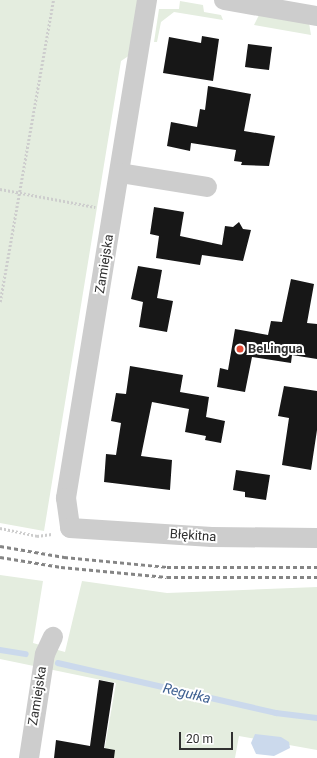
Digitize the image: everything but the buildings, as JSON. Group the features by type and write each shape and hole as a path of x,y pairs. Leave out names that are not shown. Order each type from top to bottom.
{"street":[{"name":"Zamiejska","path":"70,528 66,498 148,0"},
{"path":"224,0 317,16"},
{"path":"120,173 207,187"},
{"name":"Błękitna","path":"70,528 212,537 317,538"},
{"name":"Zamiejska","path":"29,758 45,654 53,636"}],"path":[{"path":"0,302 53,0"},
{"path":"0,189 97,207"},
{"path":"0,528 48,536 70,528"}],"shaded area":[{"path":"0,0 138,0 130,55 121,61 44,531 0,523"},
{"path":"180,1 203,5 204,12 221,15 223,20 174,12 161,22 157,42 154,42 159,9 179,9"},
{"path":"259,15 309,23 311,35 254,25"},
{"path":"0,575 43,581 33,643 65,652 82,581 167,593 317,587 317,750 239,736 235,758 103,758 116,683 0,659"}],"water":[{"path":"255,734 281,737 289,742 290,748 274,756 256,754 251,743"}],"waterway":[{"name":"Regułka","path":"0,650 26,654"},
{"name":"Regułka","path":"58,663 276,713 317,718"}],"railway":[{"path":"0,546 64,557 167,567 317,567"},
{"path":"0,557 61,567 167,577 317,577"}],"place":[{"name":"BeLingua","path":"240,349"}]}
